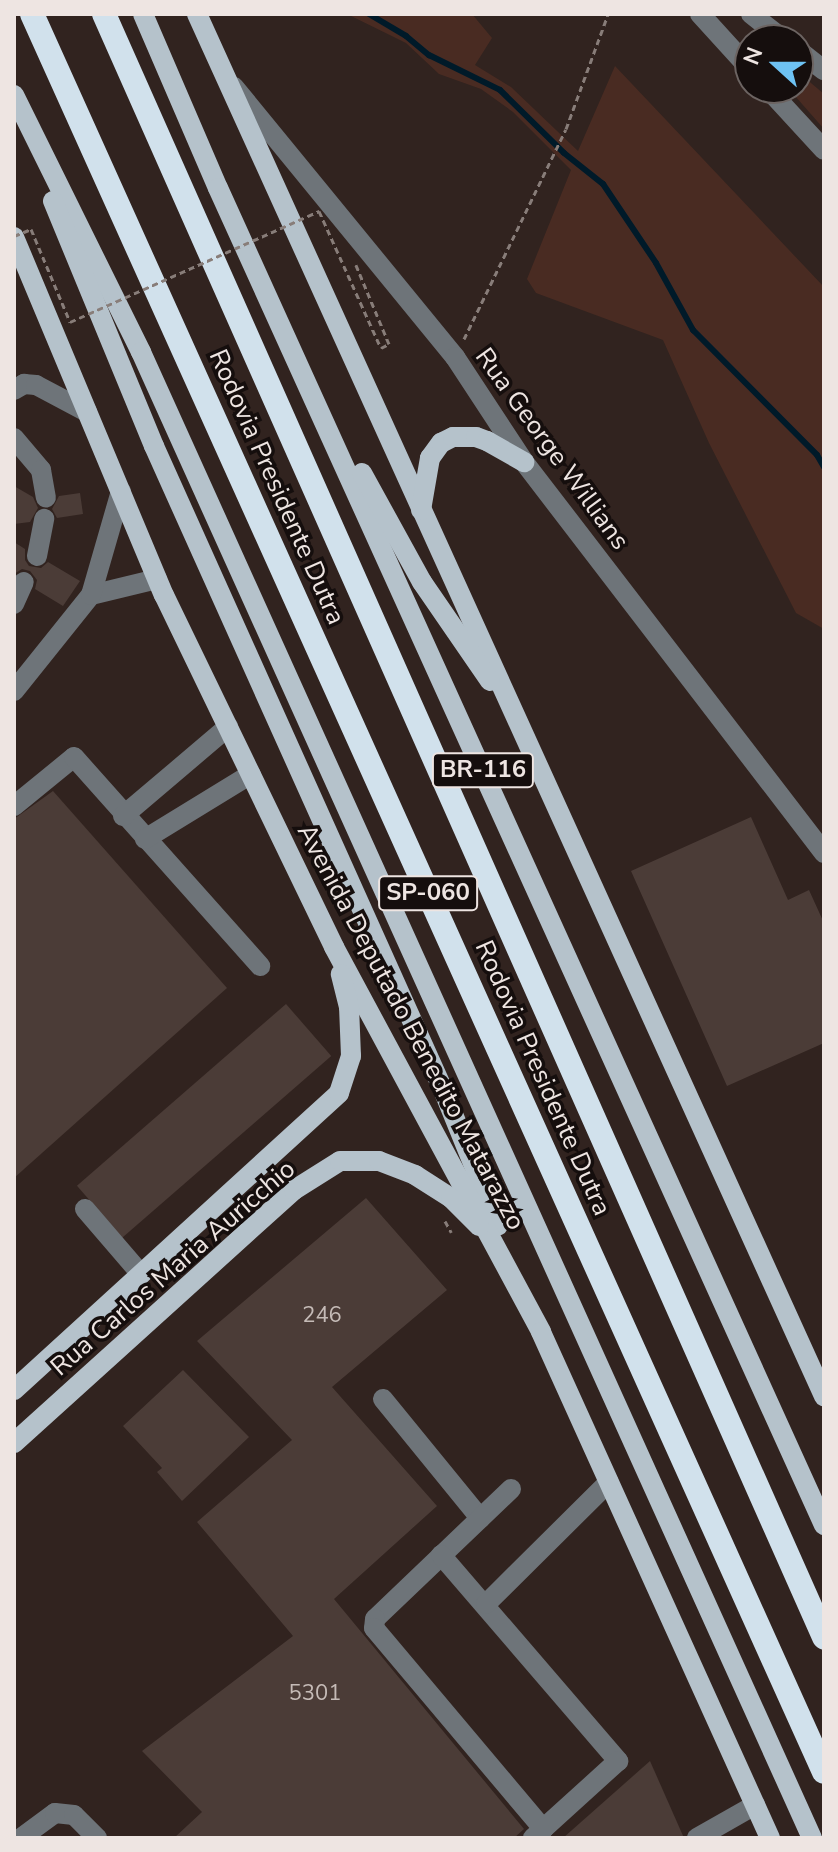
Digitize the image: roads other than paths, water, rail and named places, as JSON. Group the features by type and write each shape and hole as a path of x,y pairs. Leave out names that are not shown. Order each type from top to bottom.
{"highway":[{"name":"Rodovia Presidente Dutra","path":"32,14 824,1772"},
{"name":"Rodovia Presidente Dutra","path":"104,14 824,1637"}],"main road":[{"name":"BR-116","path":"143,14 218,188 824,1525"},
{"path":"197,14 511,710 822,1386"},
{"path":"14,95 148,366 812,1838"},
{"path":"14,106 154,446 444,1092 541,1332"},
{"name":"Avenida Deputado Benedito Matarazzo","path":"14,237 157,579 334,947 541,1332 770,1838"},
{"path":"308,383 344,439 422,582 511,710"},
{"path":"421,510 430,458 441,443 453,437 476,437 524,462"},
{"name":"Rua Carlos Maria Auricchio","path":"14,1390 339,1093 351,1056 349,1007 334,947"},
{"name":"Rua Carlos Maria Auricchio","path":"14,1443 294,1190 340,1161 379,1161 415,1175 451,1198 495,1242"}],"street":[{"path":"700,14 734,51"},
{"name":"Rua George Willians","path":"229,81 455,357 524,462 824,853"},
{"path":"782,104 824,150"},
{"path":"14,390 24,384 36,385 87,412"},
{"path":"14,438 41,470 46,498"},
{"path":"15,689 91,595 121,491"},
{"path":"37,556 44,519"},
{"path":"91,595 157,579"},
{"path":"14,604 24,582"},
{"path":"123,816 228,727"},
{"path":"14,806 74,757 123,816 260,966"},
{"path":"145,839 251,774"},
{"path":"85,1209 141,1274"},
{"path":"383,1399 480,1518"},
{"path":"486,1604 609,1482"},
{"path":"441,1555 618,1761 538,1834 374,1628 375,1619 441,1555 511,1489"},
{"path":"697,1838 755,1805"},
{"path":"21,1838 55,1813 74,1815 97,1838"}],"waterway":[{"path":"369,14 406,36 429,55 500,90 564,153 603,184 656,263 693,330 817,455 824,467"}]}
